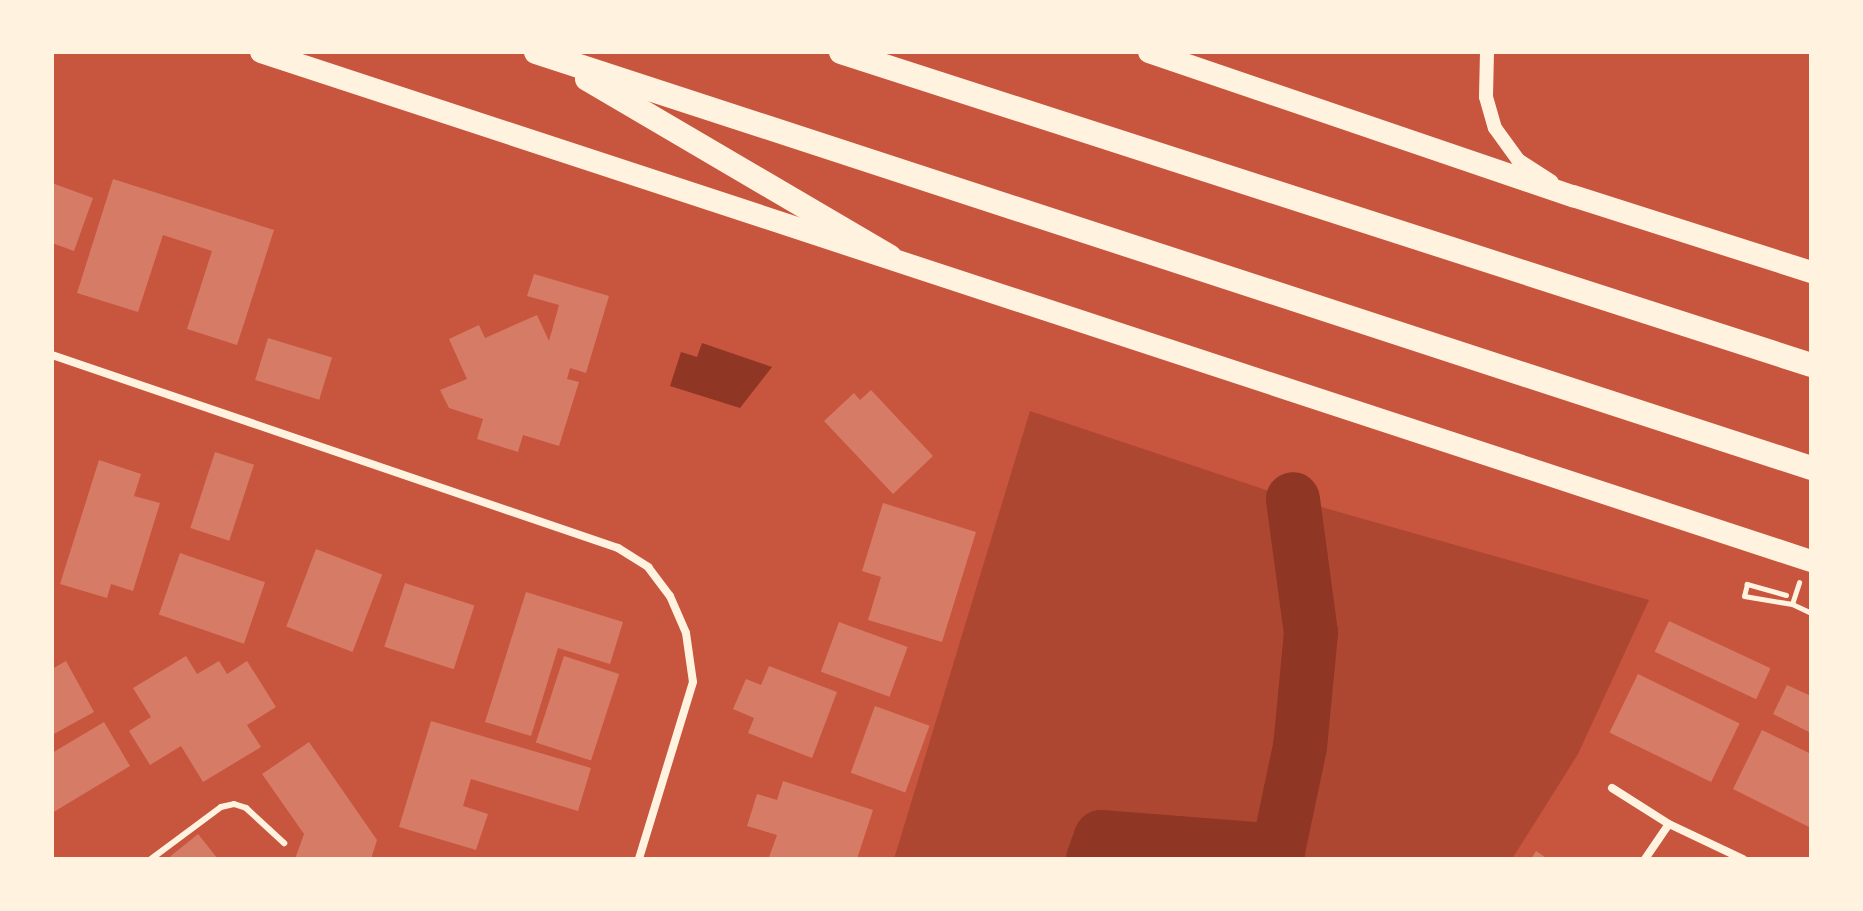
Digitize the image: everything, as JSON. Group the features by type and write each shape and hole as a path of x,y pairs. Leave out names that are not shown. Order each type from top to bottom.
{"highway":[{"path":"261,52 1811,561"},
{"path":"841,52 1811,365"},
{"path":"1149,52 1573,196 1811,272"},
{"path":"542,54 890,257"},
{"path":"542,54 1811,468"}],"street":[{"path":"1487,52 1486,97 1495,128 1518,160 1573,196"},
{"path":"52,355 618,548 648,567 670,596 686,633 693,682 639,859"},
{"path":"1612,788 1669,824 1743,859"},
{"path":"1645,859 1669,824"}],"lane":[{"path":"151,859 221,807 234,804 246,808 284,843"}],"path":[{"path":"1786,595 1747,584 1744,596 1792,604 1811,613"}],"shaded area":[{"path":"702,343 772,367 740,408 670,386 681,352 697,357"},
{"path":"1030,411 1293,499 1649,600 1578,754 1512,859 894,859"}],"building":[{"path":"113,179 274,230 237,345 187,329 212,251 163,235 138,312 77,293"},
{"path":"52,183 93,198 74,251 52,243"},
{"path":"534,274 609,296 586,373 570,368 567,379 579,382 559,446 523,435 518,452 477,439 483,419 449,408 440,390 467,379 449,339 479,325 485,338 537,315 549,341 559,305 527,296"},
{"path":"268,338 332,358 319,400 255,380"},
{"path":"871,390 933,456 893,494 824,421 854,393 860,400"},
{"path":"215,452 254,465 229,541 190,528"},
{"path":"99,460 141,474 134,496 160,503 133,591 111,584 107,598 60,584"},
{"path":"883,503 976,532 942,642 868,620 881,577 862,571"},
{"path":"316,549 382,574 353,652 286,626"},
{"path":"180,553 265,582 244,644 159,614"},
{"path":"405,583 474,606 454,669 384,647"},
{"path":"526,592 623,622 610,664 558,648 531,736 485,722"},
{"path":"1669,621 1771,668 1756,699 1655,652"},
{"path":"839,622 908,647 889,697 821,672"},
{"path":"186,656 197,674 219,661 227,674 247,661 276,707 247,725 261,747 203,782 181,746 150,765 129,731 151,717 133,688"},
{"path":"564,656 619,674 591,760 536,743"},
{"path":"66,661 94,712 52,735 52,669"},
{"path":"769,666 837,692 812,758 748,733 754,718 733,709 746,679 761,685"},
{"path":"1638,674 1740,724 1711,782 1610,732"},
{"path":"1787,685 1811,696 1811,733 1773,714"},
{"path":"875,706 930,726 905,793 851,773"},
{"path":"431,721 591,768 578,811 471,779 463,806 488,814 476,850 399,827"},
{"path":"104,722 130,766 52,813 52,753"},
{"path":"1762,730 1811,754 1811,828 1733,789"},
{"path":"309,742 377,840 371,859 295,859 304,834 262,774"},
{"path":"783,781 873,810 857,859 769,857 777,835 747,826 757,794 777,800"},
{"path":"198,834 218,859 167,859"},
{"path":"1536,851 1548,859 1531,859"}],"waterway":[{"path":"1093,859 1101,837 1278,851 1300,747 1311,633 1293,499"}]}
